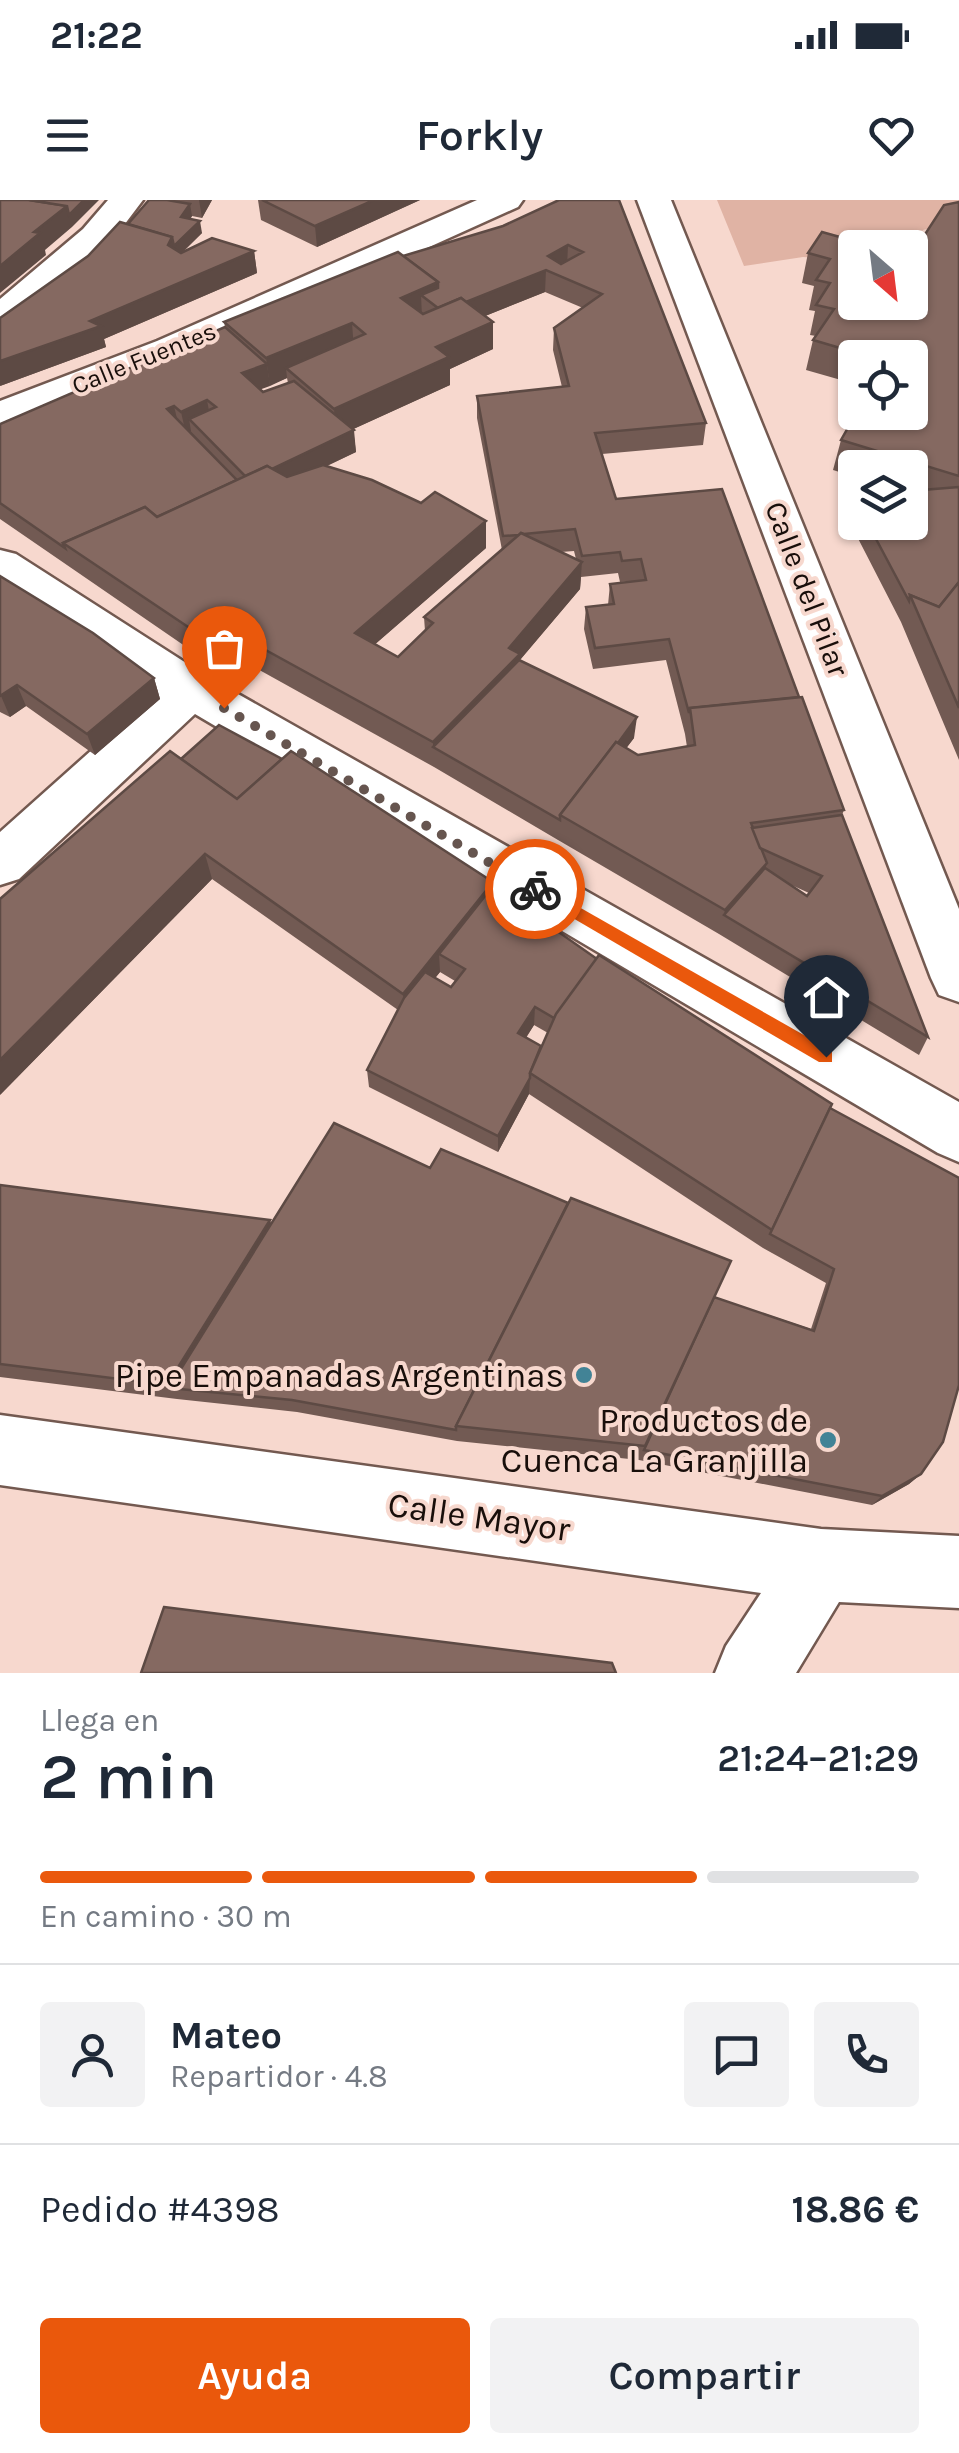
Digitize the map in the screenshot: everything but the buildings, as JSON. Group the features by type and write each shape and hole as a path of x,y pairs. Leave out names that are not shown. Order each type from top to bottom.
{"street":[{"path":"0,318 96,237 126,200"},
{"name":"Calle Fuentes","path":"0,414 171,350 506,200"},
{"name":"Calle del Pilar","path":"654,200 959,978"},
{"path":"0,565 191,689 959,1134"},
{"path":"0,864 191,689"},
{"name":"Calle Mayor","path":"0,1450 821,1565 959,1572"},
{"path":"752,1673 821,1565"}],"shaded area":[{"path":"717,200 959,200 959,221 923,230 838,230 838,259 803,257 744,266"}],"way so far":[{"path":"224,708 535,889"}],"place":[{"name":"Pipe Empanadas Argentinas","path":"584,1375"},
{"name":"Productos de Cuenca La Granjilla","path":"828,1440"}],"route":[{"path":"535,889 826,1057"}]}
